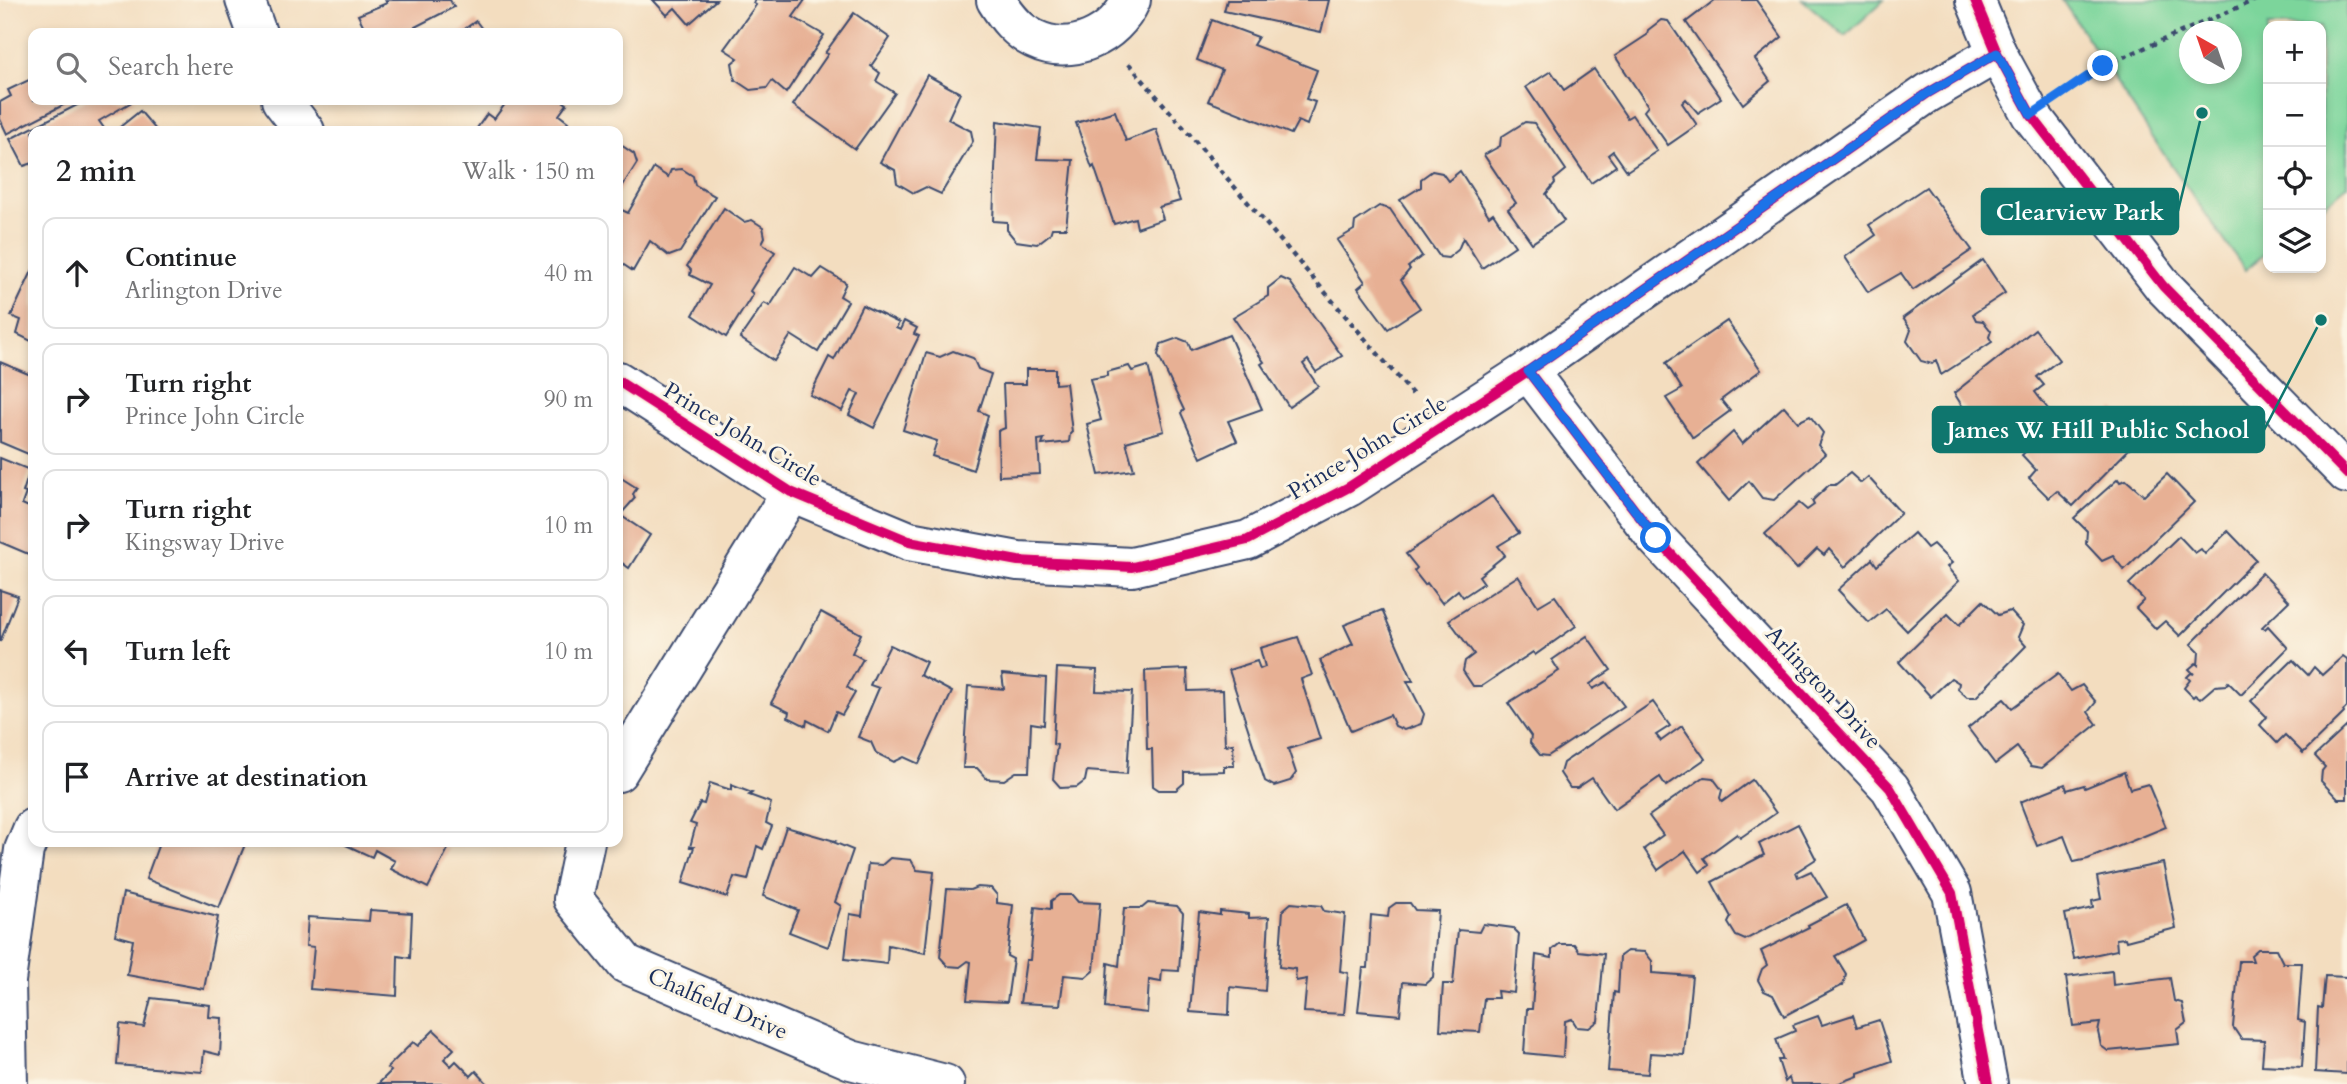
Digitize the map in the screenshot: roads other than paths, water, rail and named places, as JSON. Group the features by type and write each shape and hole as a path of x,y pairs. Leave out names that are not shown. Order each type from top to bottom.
{"street":[{"path":"245,0 255,28"},
{"path":"996,0 1017,27 1035,39 1057,46 1079,44 1103,34 1118,22 1131,0"},
{"path":"1975,0 1997,53 2031,115 2163,286 2340,458"},
{"name":"Prince John Circle","path":"623,384 792,492 909,541 1018,561 1132,567 1248,540 1349,487 1528,371 1928,93 1997,53"},
{"path":"285,105 301,126"},
{"name":"Arlington Drive","path":"1528,371 1656,538 1890,788 1952,892 1988,1084"},
{"path":"623,764 792,492"},
{"path":"8,1084 6,981 24,850 28,840"},
{"name":"Chalfield Drive","path":"584,847 573,899 626,964 851,1060 945,1084"}],"place":[{"name":"Clearview Park","path":"2202,113"},
{"name":"James W. Hill Public School","path":"2321,320"}]}
